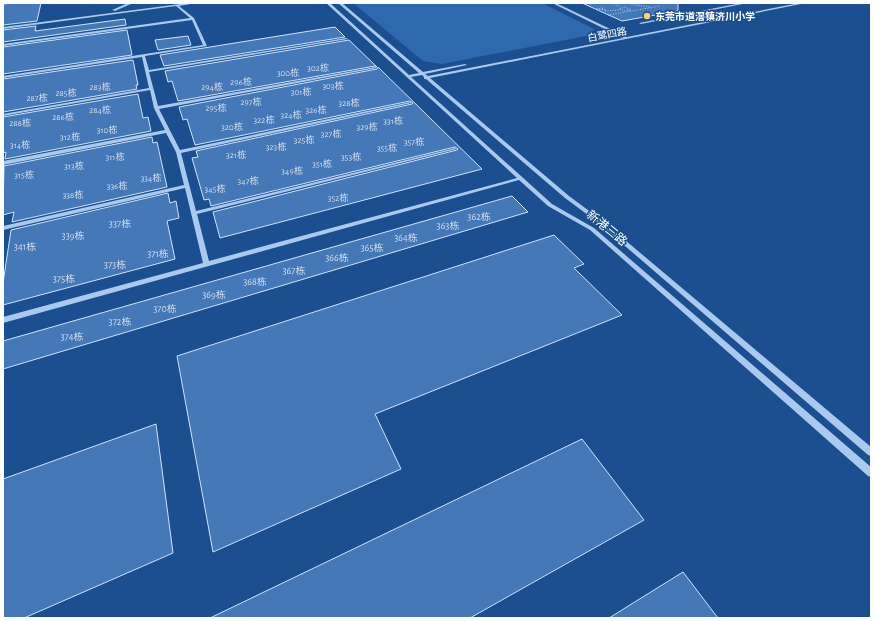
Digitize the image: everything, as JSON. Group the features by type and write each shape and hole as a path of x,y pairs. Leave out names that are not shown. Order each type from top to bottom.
{"street":[{"path":"114,10 131,3"},
{"path":"155,3 162,4"},
{"path":"3,24 167,3"},
{"path":"3,28 194,3"},
{"name":"新港三路","path":"328,3 521,178 558,210 573,216 592,229 871,473"},
{"name":"新港三路","path":"340,3 871,452"},
{"path":"554,3 626,38"},
{"path":"564,3 634,37"},
{"path":"641,23 746,3"},
{"name":"白鹭四路","path":"411,78 783,3"},
{"name":"白鹭四路","path":"411,78 634,37 804,3"},
{"path":"3,76 205,46 193,19 176,5"},
{"path":"710,10 716,12"},
{"path":"723,15 730,18"},
{"path":"3,45 193,19"},
{"path":"147,71 346,39"},
{"path":"144,55 156,108 178,152 207,264"},
{"path":"156,108 375,68"},
{"path":"3,115 151,89"},
{"path":"178,152 410,103"},
{"path":"3,163 167,131"},
{"path":"194,213 455,149"},
{"path":"3,320 521,178"},
{"path":"3,228 187,186"}],"path":[{"path":"628,3 654,7"},
{"path":"614,4 621,8 627,8 637,4"},
{"path":"608,15 659,7"},
{"path":"621,8 619,9 621,10"},
{"path":"627,8 631,9 630,11"},
{"path":"605,10 630,11"}],"shaded area":[{"path":"353,3 542,3 594,29 591,35 442,64 423,61"}],"building":[{"path":"41,3 37,21 3,25 3,4"},
{"path":"582,3 678,3 678,11 622,21"},
{"path":"125,19 126,25 3,42 3,30 36,26 35,31"},
{"path":"335,27 345,37 164,66 160,55"},
{"path":"127,30 132,55 3,74 3,47"},
{"path":"188,36 191,45 158,50 155,40"},
{"path":"349,40 377,67 375,66 178,101 172,81 168,82 165,71"},
{"path":"133,60 138,85 136,85 137,89 3,112 3,79"},
{"path":"378,67 482,169 220,238 213,212 458,149 455,147 211,206 209,199 204,200 192,158 198,157 196,151 413,103 410,101 195,145 187,119 183,120 179,107 377,69"},
{"path":"138,94 143,118 148,117 151,131 5,159 6,152 3,153 3,117"},
{"path":"152,137 153,143 157,142 167,187 12,222 14,212 3,215 4,166"},
{"path":"168,193 170,203 176,201 179,218 167,221 175,259 3,305 3,283 11,230"},
{"path":"512,196 528,212 3,369 3,341"},
{"path":"554,235 584,264 574,268 622,315 375,414 401,469 213,552 177,356"},
{"path":"156,424 173,553 24,618 3,618 3,479"},
{"path":"582,439 644,520 470,618 210,618"},
{"path":"683,572 718,618 609,618"}],"place":[{"name":"东莞市道滘镇济川小学","path":"647,16"}]}
